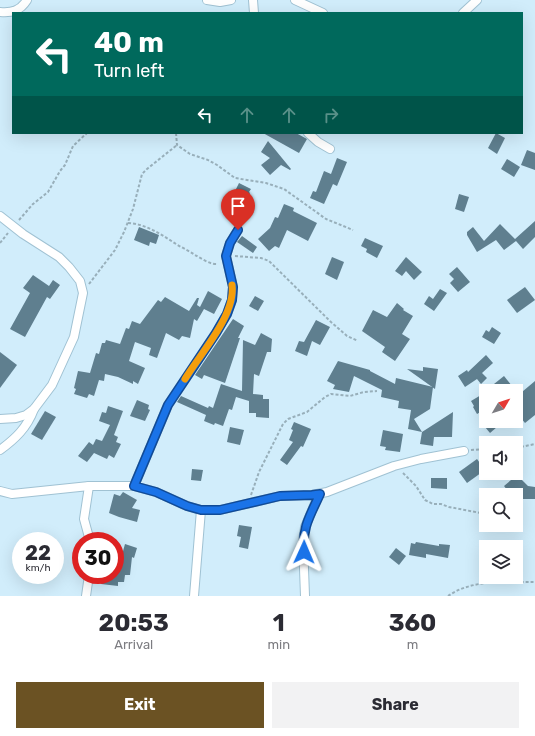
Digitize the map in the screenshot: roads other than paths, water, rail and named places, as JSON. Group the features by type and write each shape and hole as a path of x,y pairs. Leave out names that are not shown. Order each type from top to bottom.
{"street":[{"path":"0,12 15,12 23,6 27,0"},
{"path":"207,0 220,2 231,0"},
{"path":"253,0 254,12"},
{"path":"295,0 321,12"},
{"path":"463,12 477,0"},
{"path":"309,134 330,150"},
{"path":"0,216 59,257 70,267 80,281 83,293 74,337 52,385 34,409 23,430 0,450"},
{"path":"134,486 168,405 227,314 232,300 233,287 227,259 230,243 238,230"},
{"path":"0,419 16,418 26,415 34,409"},
{"path":"0,491 12,494 89,486 134,486 156,492 187,506 201,510 220,510 280,496 320,494 394,466 420,459 464,451"},
{"path":"88,532 84,519 89,486"},
{"path":"305,596 303,541 305,526 320,494"},
{"path":"194,596 201,510"},
{"path":"86,596 88,584"}]}
